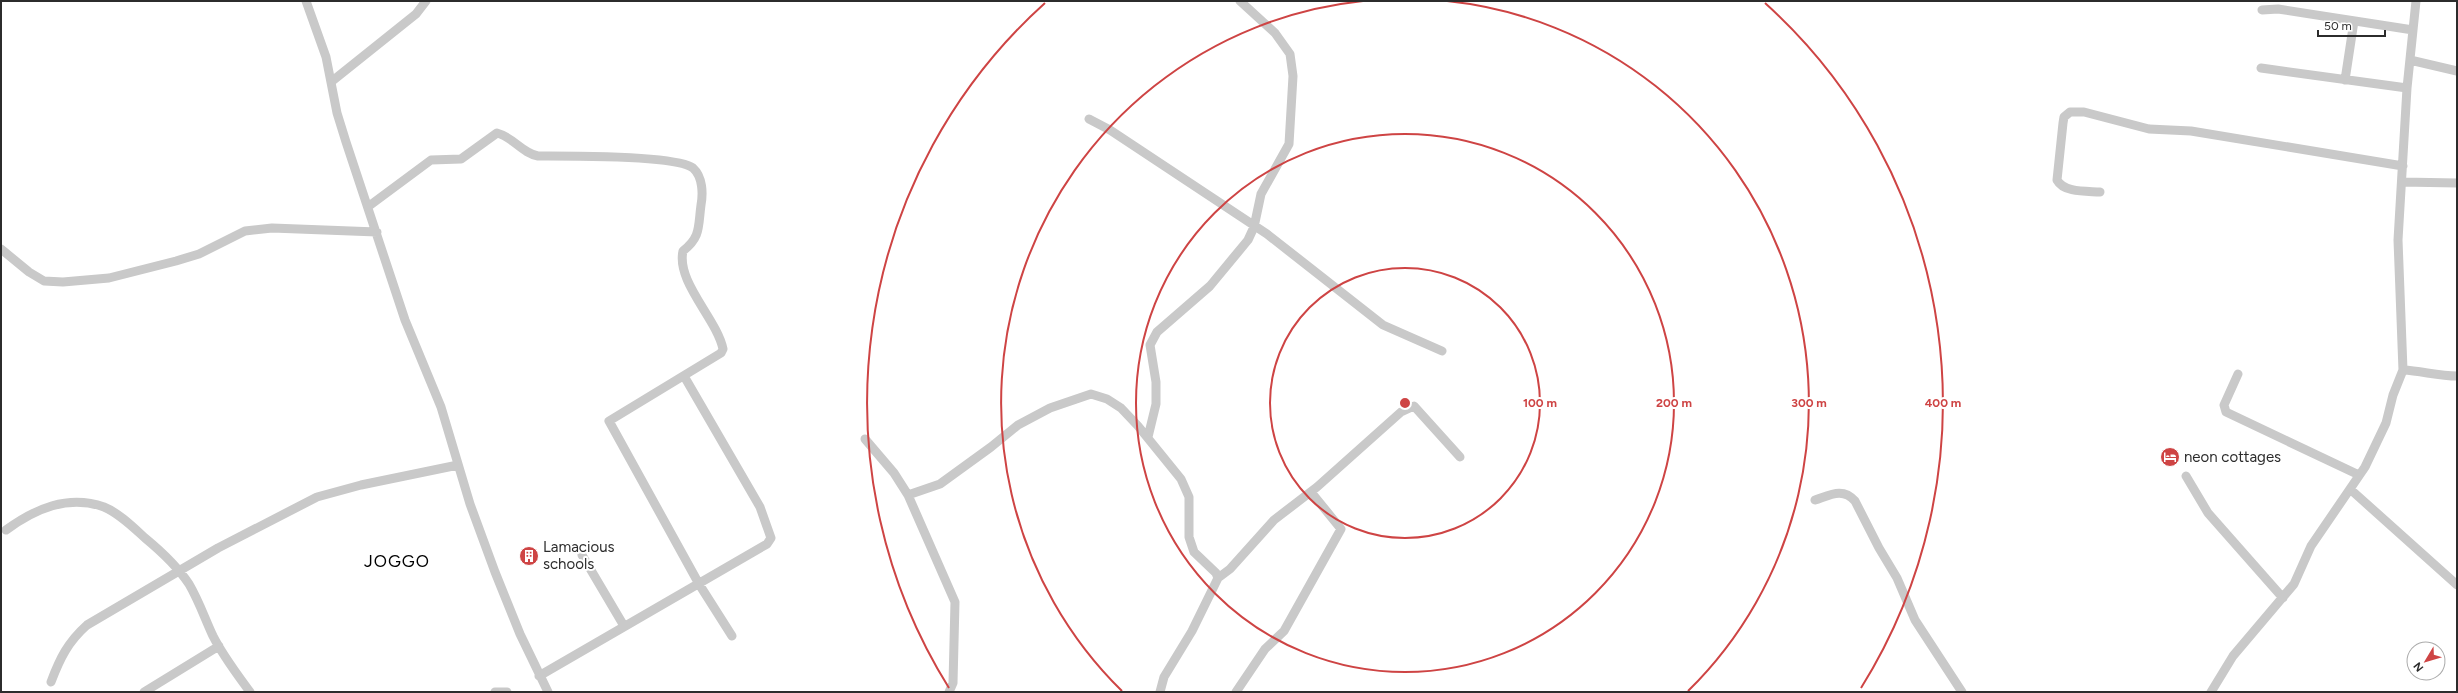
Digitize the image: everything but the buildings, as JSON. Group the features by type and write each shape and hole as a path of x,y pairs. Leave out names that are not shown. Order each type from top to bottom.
{"street":[{"path":"306,1 326,57 337,113 369,206 405,320 441,407 458,465 495,572 539,676 548,692"},
{"path":"331,82 416,14 426,1"},
{"path":"1148,437 1156,404 1156,382 1150,344 1157,332 1210,286 1248,240 1254,227 1261,194 1289,144 1293,76 1290,54 1275,33 1240,1"},
{"path":"2211,692 2233,656 2294,584 2311,546 2359,475 2386,423 2393,395 2403,370 2398,240 2407,88 2416,1"},
{"path":"2262,10 2278,9 2413,30"},
{"path":"2345,80 2354,21"},
{"path":"2410,60 2457,71"},
{"path":"2261,68 2407,88"},
{"path":"2100,192 2070,189 2062,186 2057,180 2062,123 2064,117 2070,112 2084,112 2149,129 2191,131 2403,166"},
{"path":"1089,118 1110,130 1271,238 1383,325 1442,351"},
{"path":"369,206 431,160 461,159 497,133 507,135 531,154 538,156 659,161 683,164 693,168 699,178 703,193 697,235 694,242 683,251 682,261 688,280 714,328 723,350 684,376 609,421 699,584 732,636"},
{"path":"2402,182 2457,183"},
{"path":"1,249 44,281 63,282 109,278 176,261 199,254 245,231 272,228 377,232"},
{"path":"2403,370 2417,371 2433,376 2457,376"},
{"path":"2238,374 2224,405 2226,412 2359,475"},
{"path":"539,676 767,544 771,538 760,507 684,376"},
{"path":"908,495 946,480 1018,425 1050,408 1091,394 1107,399 1121,408 1148,437 1181,479 1189,497 1189,537 1194,552 1216,573 1218,578"},
{"path":"1160,692 1164,677 1192,631 1218,578 1230,569 1274,520 1310,492 1401,412 1414,406 1460,457"},
{"path":"865,439 894,473 908,495 955,602 953,683 949,692"},
{"path":"51,682 62,653 74,636 98,618 179,570 317,497 361,485 458,465"},
{"path":"2186,476 2208,513 2283,598"},
{"path":"2350,489 2457,585"},
{"path":"1815,500 1840,491 1850,495 1855,501 1879,548 1897,578 1915,620 1962,692"},
{"path":"1236,692 1265,649 1284,631 1341,529 1310,492"},
{"path":"6,530 26,516 43,508 83,502 105,508 129,524 179,570 202,608 219,646 250,692"},
{"path":"582,555 624,626"},
{"path":"144,692 219,646"},
{"path":"495,692 507,692"}],"place":[{"name":"neon cottages","path":"2170,457"},
{"name":"Lamacious schools","path":"529,556"}],"district":[{"name":"JOGGO","path":"397,561"}]}
